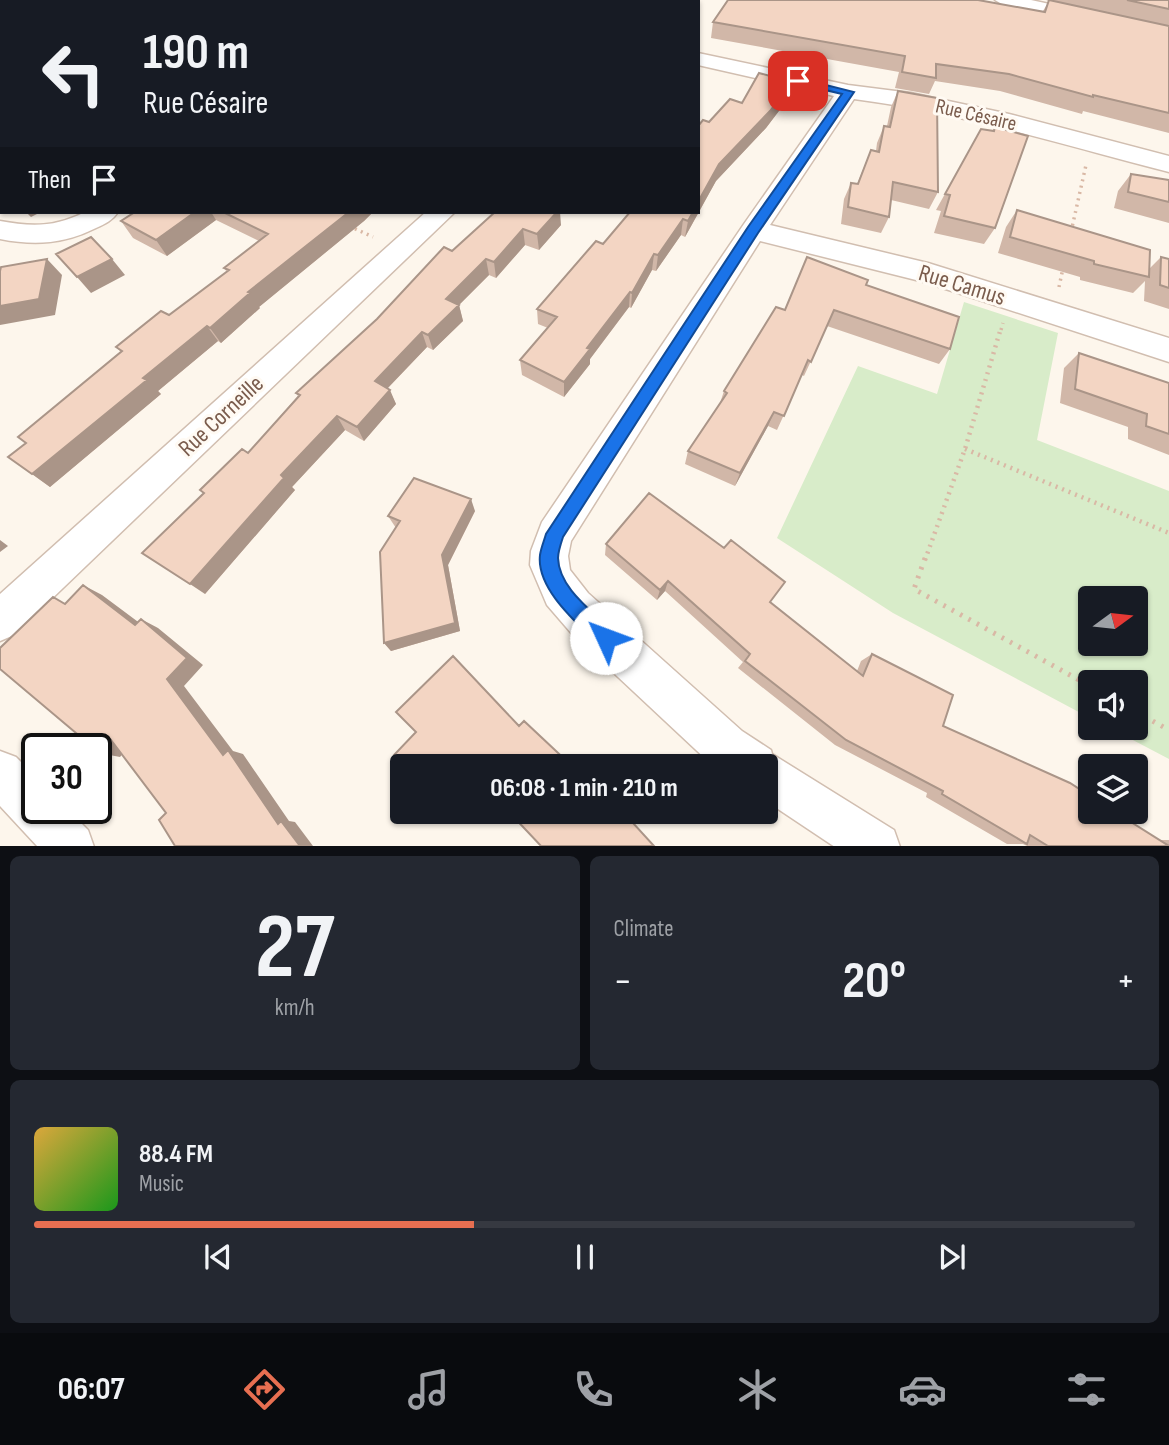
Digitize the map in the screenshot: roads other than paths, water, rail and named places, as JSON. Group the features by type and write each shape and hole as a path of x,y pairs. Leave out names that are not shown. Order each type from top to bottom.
{"street":[{"path":"1006,0 1169,36"},
{"name":"Rue Césaire","path":"700,59 848,92 911,100 997,119 1169,164"},
{"path":"737,754 586,620 565,597 554,577 549,558 555,534 753,230 848,92"},
{"path":"0,230 29,236 72,231 102,214"},
{"name":"Rue Corneille","path":"0,621 440,214"},
{"name":"Rue Camus","path":"753,230 928,273 1169,350"},
{"path":"0,773 71,846"},
{"path":"778,782 877,846"}]}
